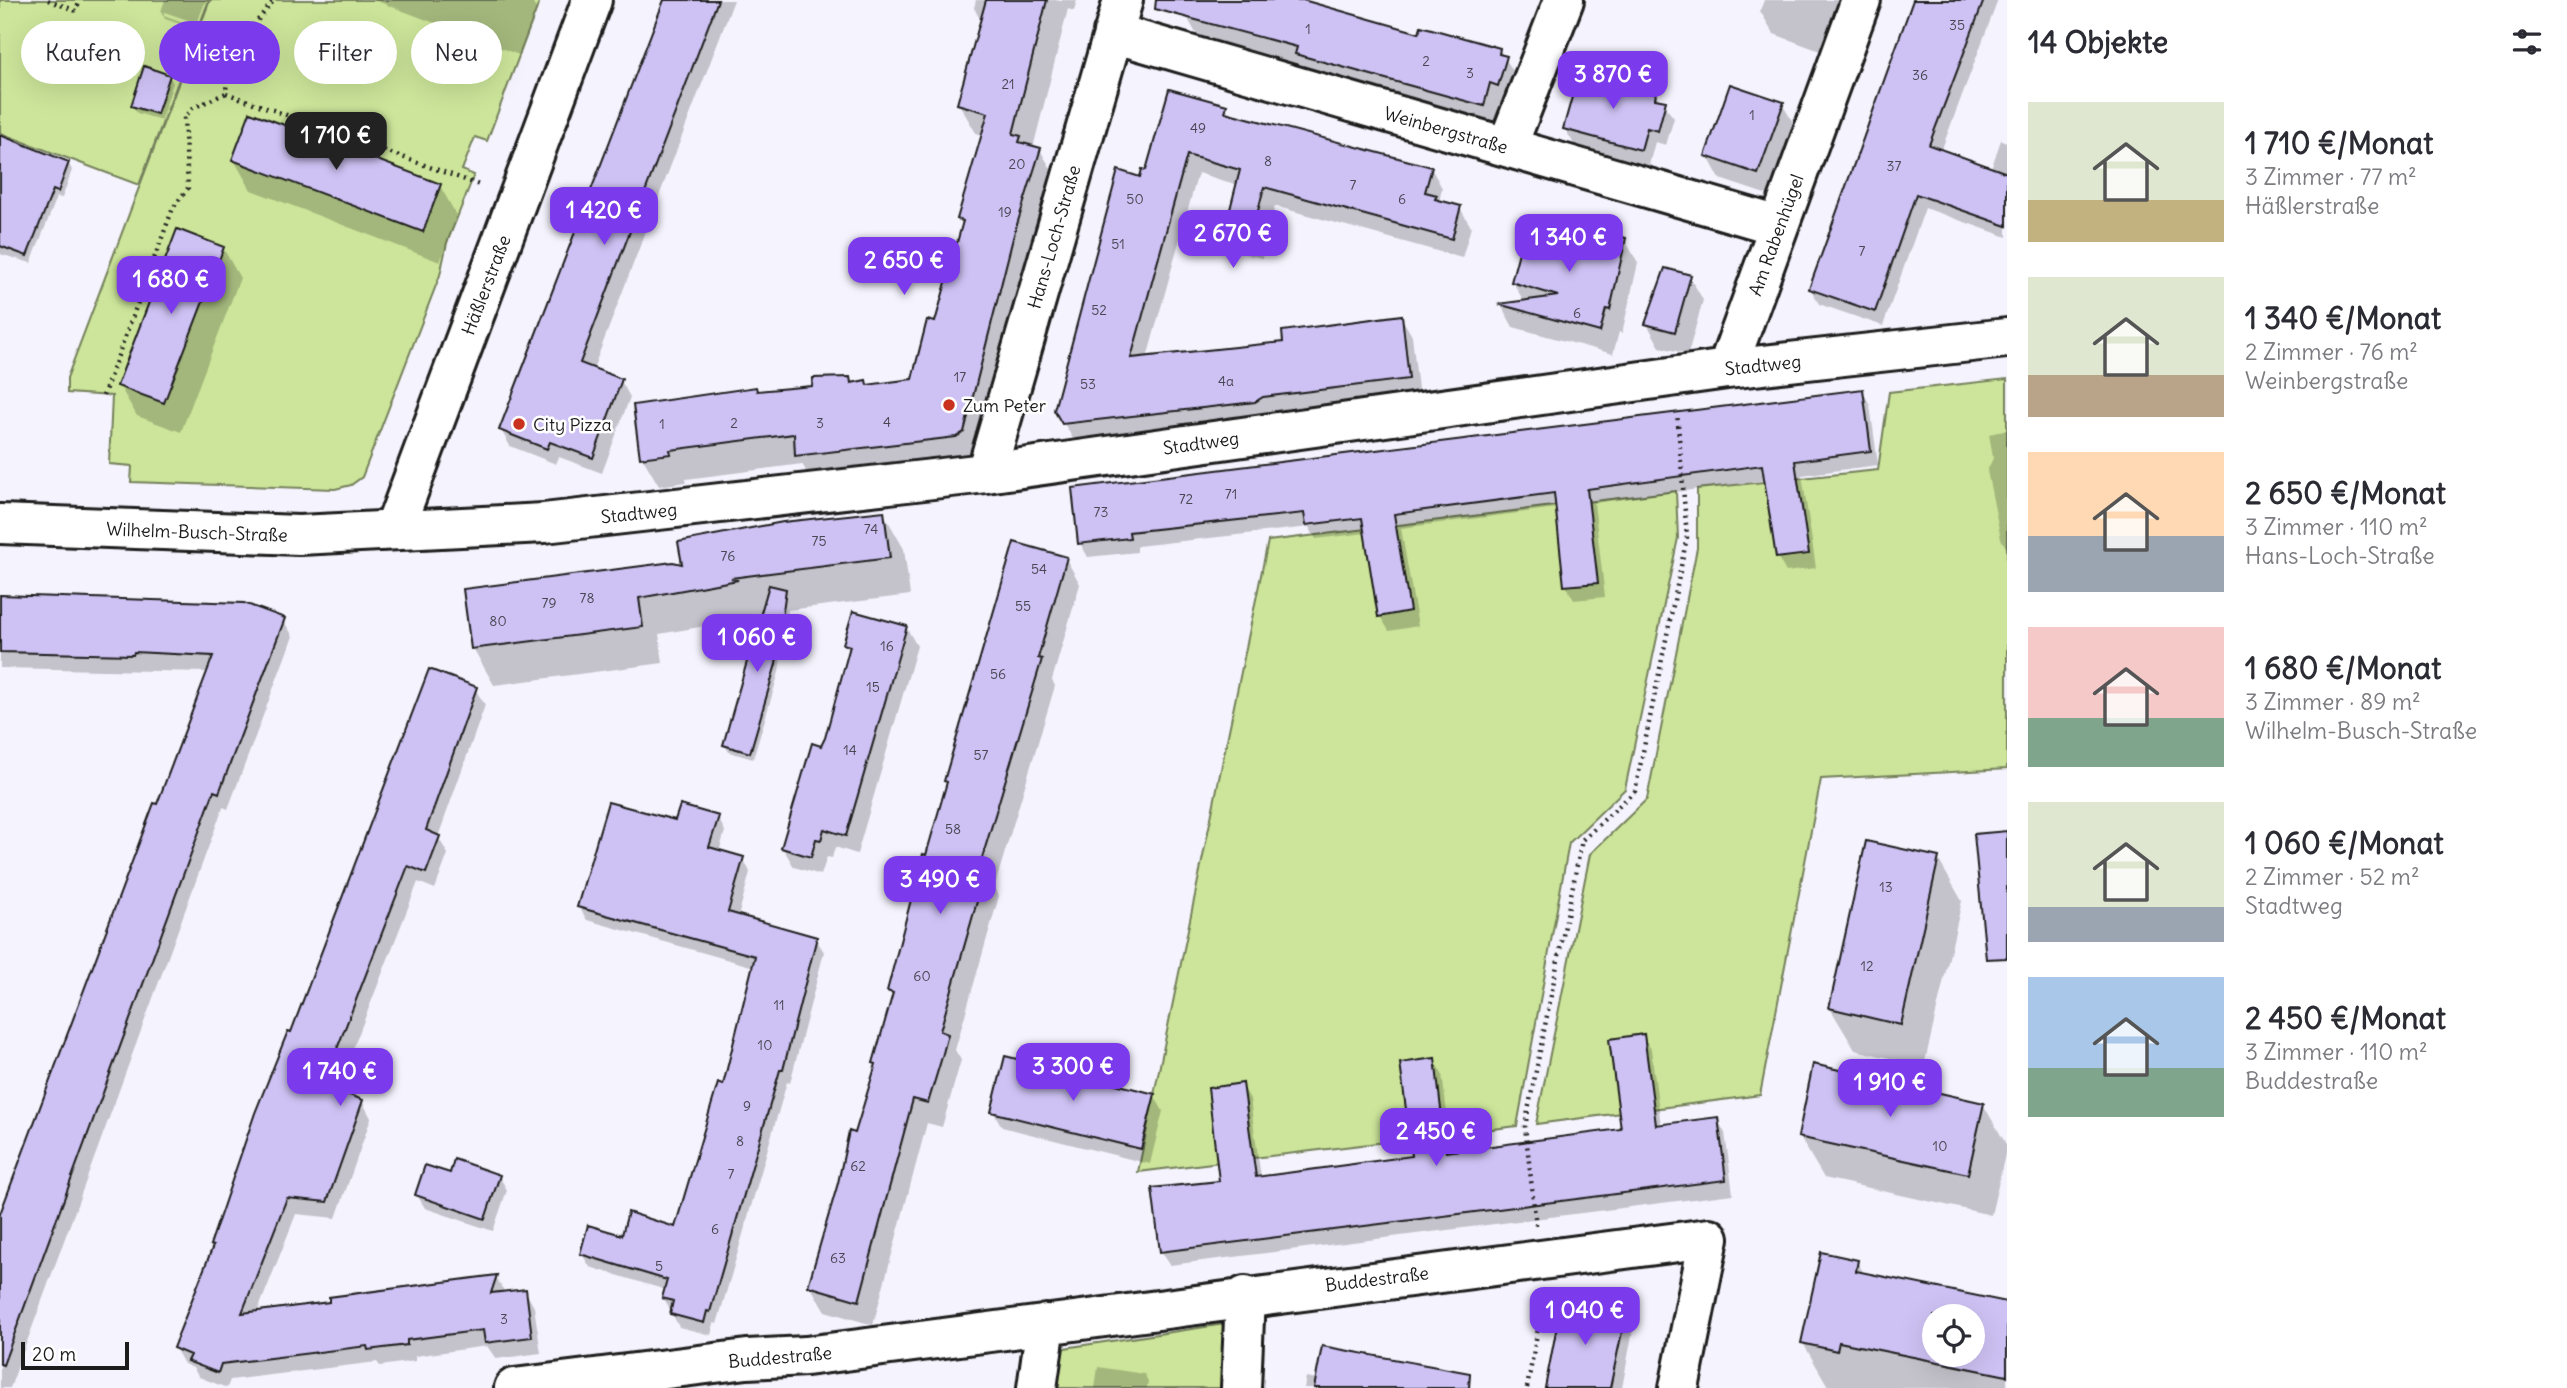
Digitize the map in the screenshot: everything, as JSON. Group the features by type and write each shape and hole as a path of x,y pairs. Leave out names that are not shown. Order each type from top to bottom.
{"street":[{"name":"Häßlerstraße","path":"394,530 592,0"},
{"path":"1507,147 1564,0"},
{"name":"Am Rabenhügel","path":"1727,369 1779,226 1813,97 1861,0"},
{"name":"Weinbergstraße","path":"1118,17 1507,147 1779,226"},
{"name":"Hans-Loch-Straße","path":"986,473 1118,17"},
{"name":"Stadtweg","path":"394,530 544,523 986,473 1673,376 2007,338"},
{"name":"Wilhelm-Busch-Straße","path":"0,524 299,536 394,530"},
{"name":"Buddestraße","path":"514,1388 747,1359 806,1356 1245,1296 1709,1238 1679,1388"},
{"path":"1241,1388 1245,1296"},
{"path":"1037,1388 1046,1324"}],"path":[{"path":"48,0 76,11 80,0"},
{"path":"226,93 226,72 233,52 274,0"},
{"path":"103,396 173,208 188,188 184,117 193,107 226,93 518,199"},
{"path":"1527,1388 1544,1298 1525,1126 1582,839 1635,791 1687,537 1673,376"}],"green space":[{"path":"0,0 209,0 201,21 159,21 159,84 177,84 139,185 0,133"},
{"path":"210,0 540,0 487,141 475,137 462,170 474,175 447,243 440,275 362,477 351,485 335,489 131,482 132,466 109,464 112,396 67,393 67,378 178,84 280,84 280,21 202,21"},
{"path":"2007,379 2007,769 1821,779 1760,1095 1536,1124 1590,854 1647,799 1697,548 1697,489 1878,470 1889,392"},
{"path":"1676,491 1678,538 1625,789 1569,843 1517,1126 1138,1172 1268,541"},
{"path":"1225,1324 1226,1388 1052,1388 1058,1349"}],"building":[{"path":"664,0 718,0 580,363 622,379 593,458 550,442 547,449 499,430"},
{"path":"986,0 1047,0 1013,134 1021,136 1019,142 1041,148 1014,234 964,432 956,437 795,456 794,434 670,450 671,454 640,458 633,405 756,387 757,391 812,386 813,378 850,377 851,383 866,380 867,385 912,379 927,320 935,322 963,221 957,219 988,113 957,104"},
{"path":"1156,0 1303,0 1419,33 1421,26 1500,48 1499,54 1507,56 1498,86 1490,83 1484,106 1295,54 1297,47 1155,9"},
{"path":"1913,0 1984,0 1929,145 2007,173 2007,226 1916,194 1875,312 1809,289"},
{"path":"145,66 159,71 159,84 167,84 157,114 131,106 138,84 145,84"},
{"path":"1579,72 1656,93 1655,99 1666,101 1658,131 1647,128 1641,150 1563,129"},
{"path":"1730,84 1784,102 1758,174 1705,156"},
{"path":"1169,89 1227,105 1225,112 1432,167 1425,192 1437,195 1435,199 1461,206 1452,239 1264,187 1251,239 1224,233 1240,170 1187,155 1131,358 1283,342 1282,331 1402,315 1409,379 1263,397 1255,402 1062,424 1054,410 1118,170 1140,177 1142,169 1146,170"},
{"path":"250,112 441,184 423,232 232,160"},
{"path":"0,135 69,162 58,192 53,190 27,256 0,246"},
{"path":"1566,222 1626,238 1610,310 1606,309 1600,332 1498,304 1558,296 1511,282 1526,226 1562,236"},
{"path":"177,229 224,247 164,403 117,386"},
{"path":"1665,268 1691,275 1675,332 1645,324"},
{"path":"1863,389 1871,451 1795,461 1809,554 1776,558 1762,465 1587,489 1598,583 1564,586 1554,493 1394,514 1410,611 1378,617 1362,518 1306,525 1304,513 1129,532 1130,538 1078,544 1072,488"},
{"path":"884,511 890,558 731,578 738,580 639,598 643,627 471,649 463,589 673,562 682,564 678,542 783,522"},
{"path":"1014,542 1067,557 1038,658 1042,659 979,868 986,870 940,1031 948,1034 942,1057 928,1103 913,1099 859,1301 808,1286 838,1183 849,1131 855,1133 876,1064 873,1063 893,993 887,991 923,854 926,855 947,782 944,781"},
{"path":"769,585 786,589 776,664 750,753 723,745"},
{"path":"0,595 244,603 285,618 219,793 214,791 3,1365 0,1364 0,1214 154,803 157,804 213,656 134,652 133,655 0,652"},
{"path":"853,611 907,626 846,836 824,829 821,840 816,839 811,857 781,848 812,743 821,746 825,738 850,646 843,644"},
{"path":"429,669 477,687 426,830 440,836 426,873 408,866 323,1085 363,1100 327,1202 287,1198 242,1313 329,1302 329,1297 497,1275 491,1293 526,1289 532,1337 485,1343 483,1330 407,1340 407,1345 368,1350 367,1346 221,1364 218,1373 187,1361 190,1355 173,1348 213,1246 210,1245 255,1113 288,1031 291,1032"},
{"path":"608,802 675,820 680,805 719,816 709,847 744,857 728,912 817,937 783,1070 780,1070 710,1312 707,1311 704,1323 670,1314 673,1301 662,1298 667,1280 580,1254 588,1225 622,1235 628,1212 675,1227 718,1083 723,1085 755,956 577,907"},
{"path":"2007,831 2007,958 1986,959 1974,834"},
{"path":"1866,841 1939,857 1901,1025 1829,1008"},
{"path":"1644,1034 1656,1125 1718,1117 1726,1180 1160,1252 1152,1188 1219,1181 1208,1088 1243,1083 1256,1177 1412,1156 1400,1063 1435,1058 1446,1152 1621,1129 1609,1039"},
{"path":"1005,1056 1155,1094 1141,1149 991,1112"},
{"path":"1813,1064 1984,1103 1968,1174 1798,1137"},
{"path":"454,1159 500,1175 485,1219 415,1195 425,1165 450,1173"},
{"path":"1821,1252 1858,1260 1856,1271 2007,1302 2007,1376 1963,1367 1985,1367 1985,1304 1922,1304 1922,1359 1839,1342 1837,1351 1801,1343"},
{"path":"1562,1300 1626,1313 1610,1388 1545,1388"},
{"path":"1322,1346 1470,1373 1469,1388 1314,1388"}],"place":[{"name":"Zum Peter","path":"949,405"},
{"name":"City Pizza","path":"519,424"}]}
